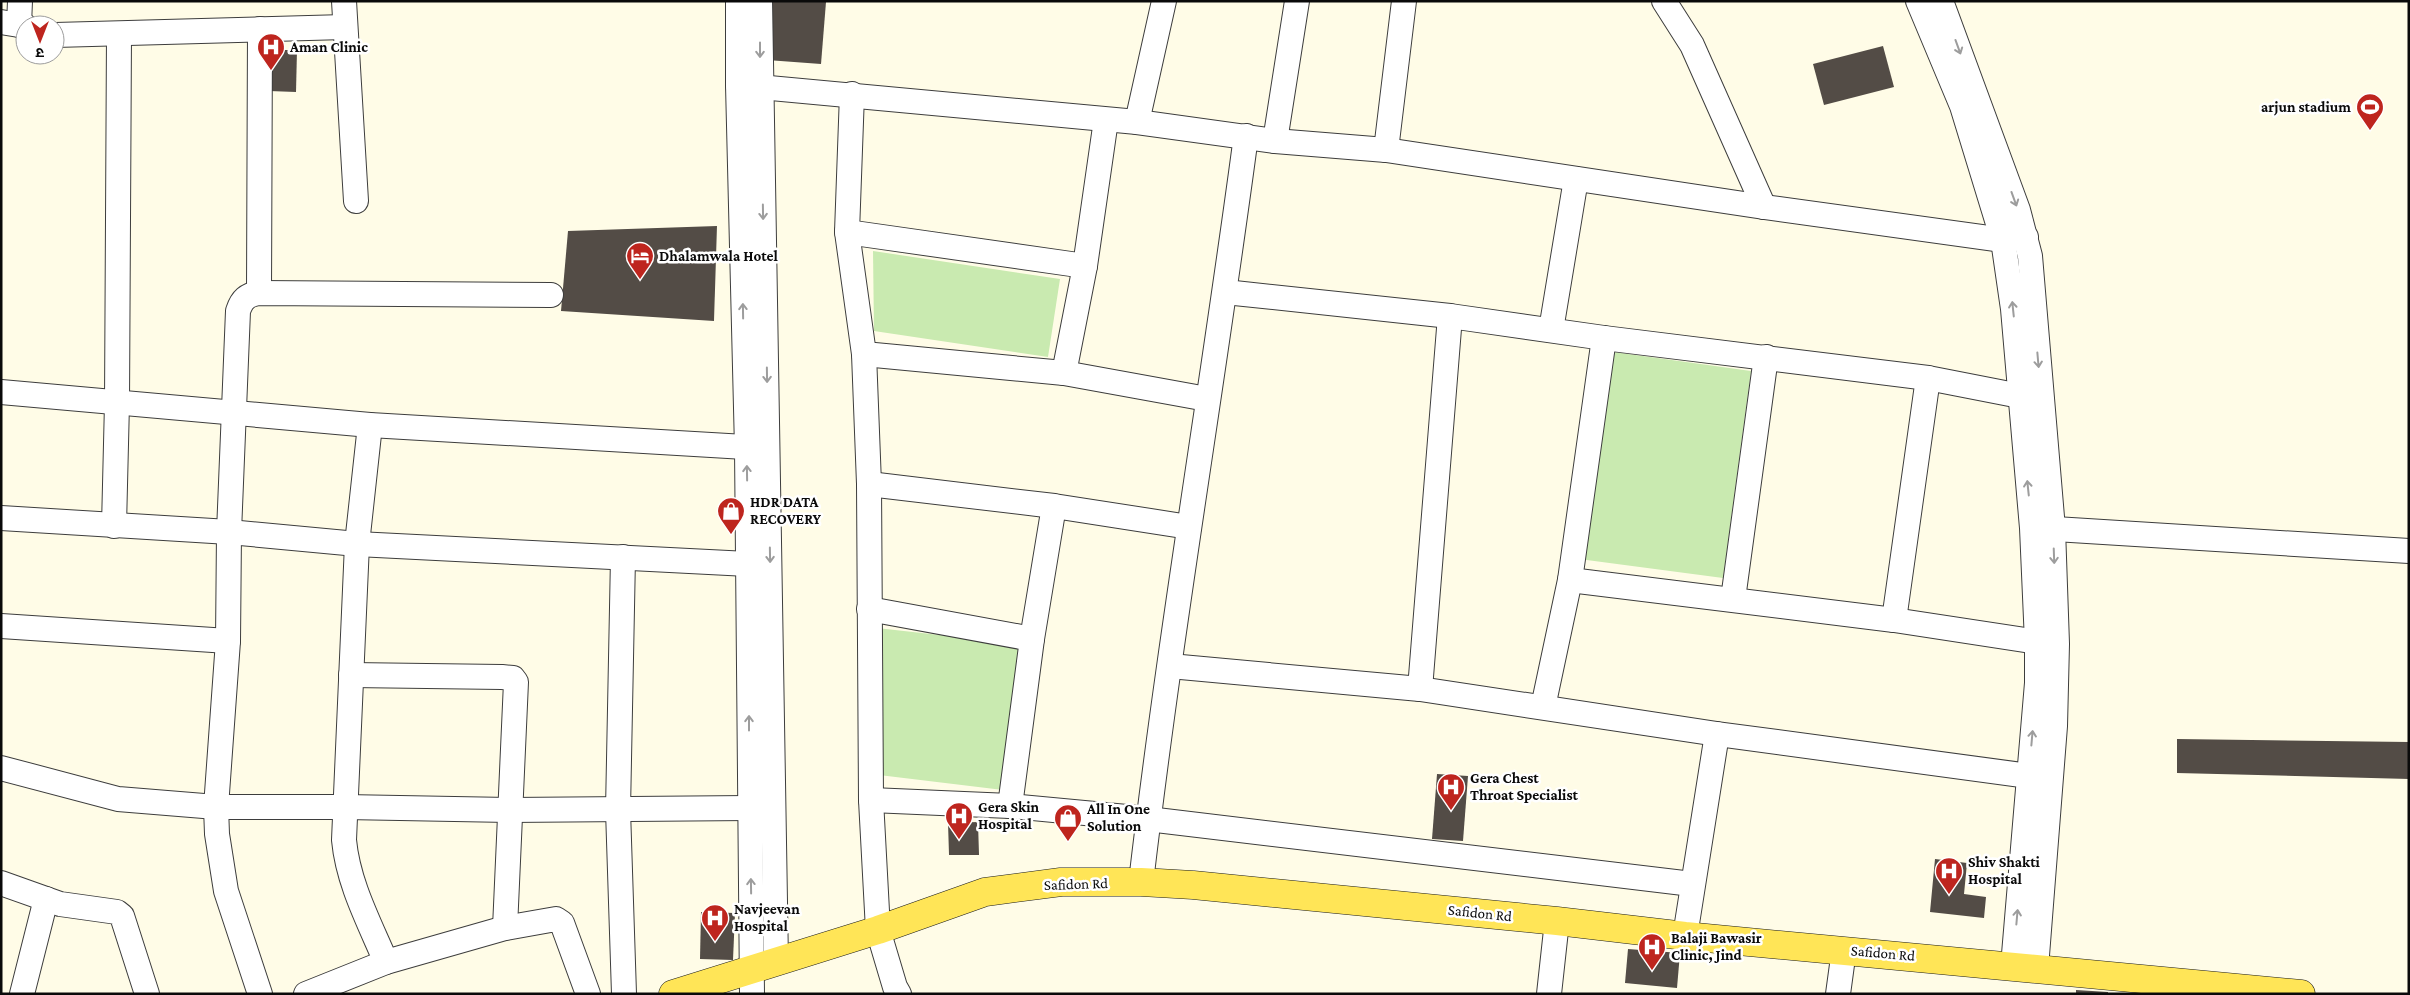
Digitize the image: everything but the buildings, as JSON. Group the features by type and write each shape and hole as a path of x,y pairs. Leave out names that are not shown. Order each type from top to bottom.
{"main road":[{"name":"Safidon Rd","path":"673,994 760,975 985,892 1061,882 1141,882 1193,885 1557,921 1685,936 2024,967 2117,984 2301,994"}],"street":[{"path":"14,28 20,1"},
{"path":"344,1 356,201"},
{"path":"738,1 749,86 758,448 760,975"},
{"path":"749,86 760,1"},
{"path":"1138,122 1164,1"},
{"path":"1275,141 1297,1"},
{"path":"1386,150 1404,1"},
{"path":"1664,1 1692,44 1764,207"},
{"path":"1918,1 2014,238 2030,256 2047,643 2055,726 2024,967"},
{"path":"1941,1 2018,210 2014,238 2013,309 2020,396 2043,528"},
{"path":"65,34 119,34 345,26"},
{"path":"259,293 260,29"},
{"path":"114,526 117,403 119,34"},
{"path":"749,86 852,94 1138,122 1275,141 1386,150 1764,207 2014,238"},
{"path":"852,94 847,232 864,354 869,484 870,800 878,930 895,987 899,994"},
{"path":"1064,373 1085,266 1106,120"},
{"path":"1141,882 1148,819 1207,399 1225,292 1246,136"},
{"path":"1550,330 1576,179"},
{"path":"847,232 1085,266"},
{"path":"1225,292 1450,316 1604,338 1928,378 2020,396"},
{"path":"260,994 226,891 217,834 216,807 228,641 233,413 238,311 241,302 244,298 259,293 550,295"},
{"path":"1420,689 1450,316"},
{"path":"1543,707 1570,580 1604,338"},
{"path":"864,354 1064,373 1207,399"},
{"path":"1733,599 1766,357"},
{"path":"1894,620 1928,378"},
{"path":"1,392 370,425 758,448"},
{"path":"370,425 358,544 344,840 346,863 386,962"},
{"path":"758,448 748,564 750,808 760,975"},
{"path":"869,484 1054,506 1190,527"},
{"path":"1010,806 1032,639 1054,506"},
{"path":"1,518 229,532 358,544 748,564"},
{"path":"2043,528 2409,551"},
{"path":"623,557 618,810 624,994"},
{"path":"1570,580 1894,620 2047,643"},
{"path":"869,609 1032,639"},
{"path":"1,626 228,641"},
{"path":"2024,967 2029,776 2037,682 2047,643"},
{"path":"1170,666 1420,689 1717,734 2029,776"},
{"path":"351,675 513,678 516,682 505,928"},
{"path":"1685,936 1717,734"},
{"path":"1,768 118,799 216,807 509,810 750,808"},
{"path":"870,800 1010,806 1148,819 1692,884"},
{"path":"1,883 46,899 84,909 117,912 122,916 147,994"},
{"path":"22,994 46,899"},
{"path":"306,994 386,962 505,928 556,919 562,923 588,994"},
{"path":"1549,994 1557,921"},
{"path":"1838,994 1844,950"}],"green space":[{"path":"873,251 1060,279 1048,357 874,331"},
{"path":"1592,349 1751,371 1723,578 1564,557"},
{"path":"877,628 1020,644 1003,790 879,775"}],"place":[{"name":"Aman Clinic","path":"271,71"},
{"name":"arjun stadium","path":"2370,131"},
{"name":"Dhalamwala Hotel","path":"640,280"},
{"name":"HDR DATA RECOVERY","path":"731,535"},
{"name":"Gera Chest Throat Specialist","path":"1451,811"},
{"name":"Gera Skin Hospital","path":"959,840"},
{"name":"All In One Solution","path":"1068,842"},
{"name":"Shiv Shakti Hospital","path":"1949,895"},
{"name":"Navjeevan Hospital","path":"715,942"},
{"name":"Balaji Bawasir Clinic, Jind","path":"1652,971"}]}
